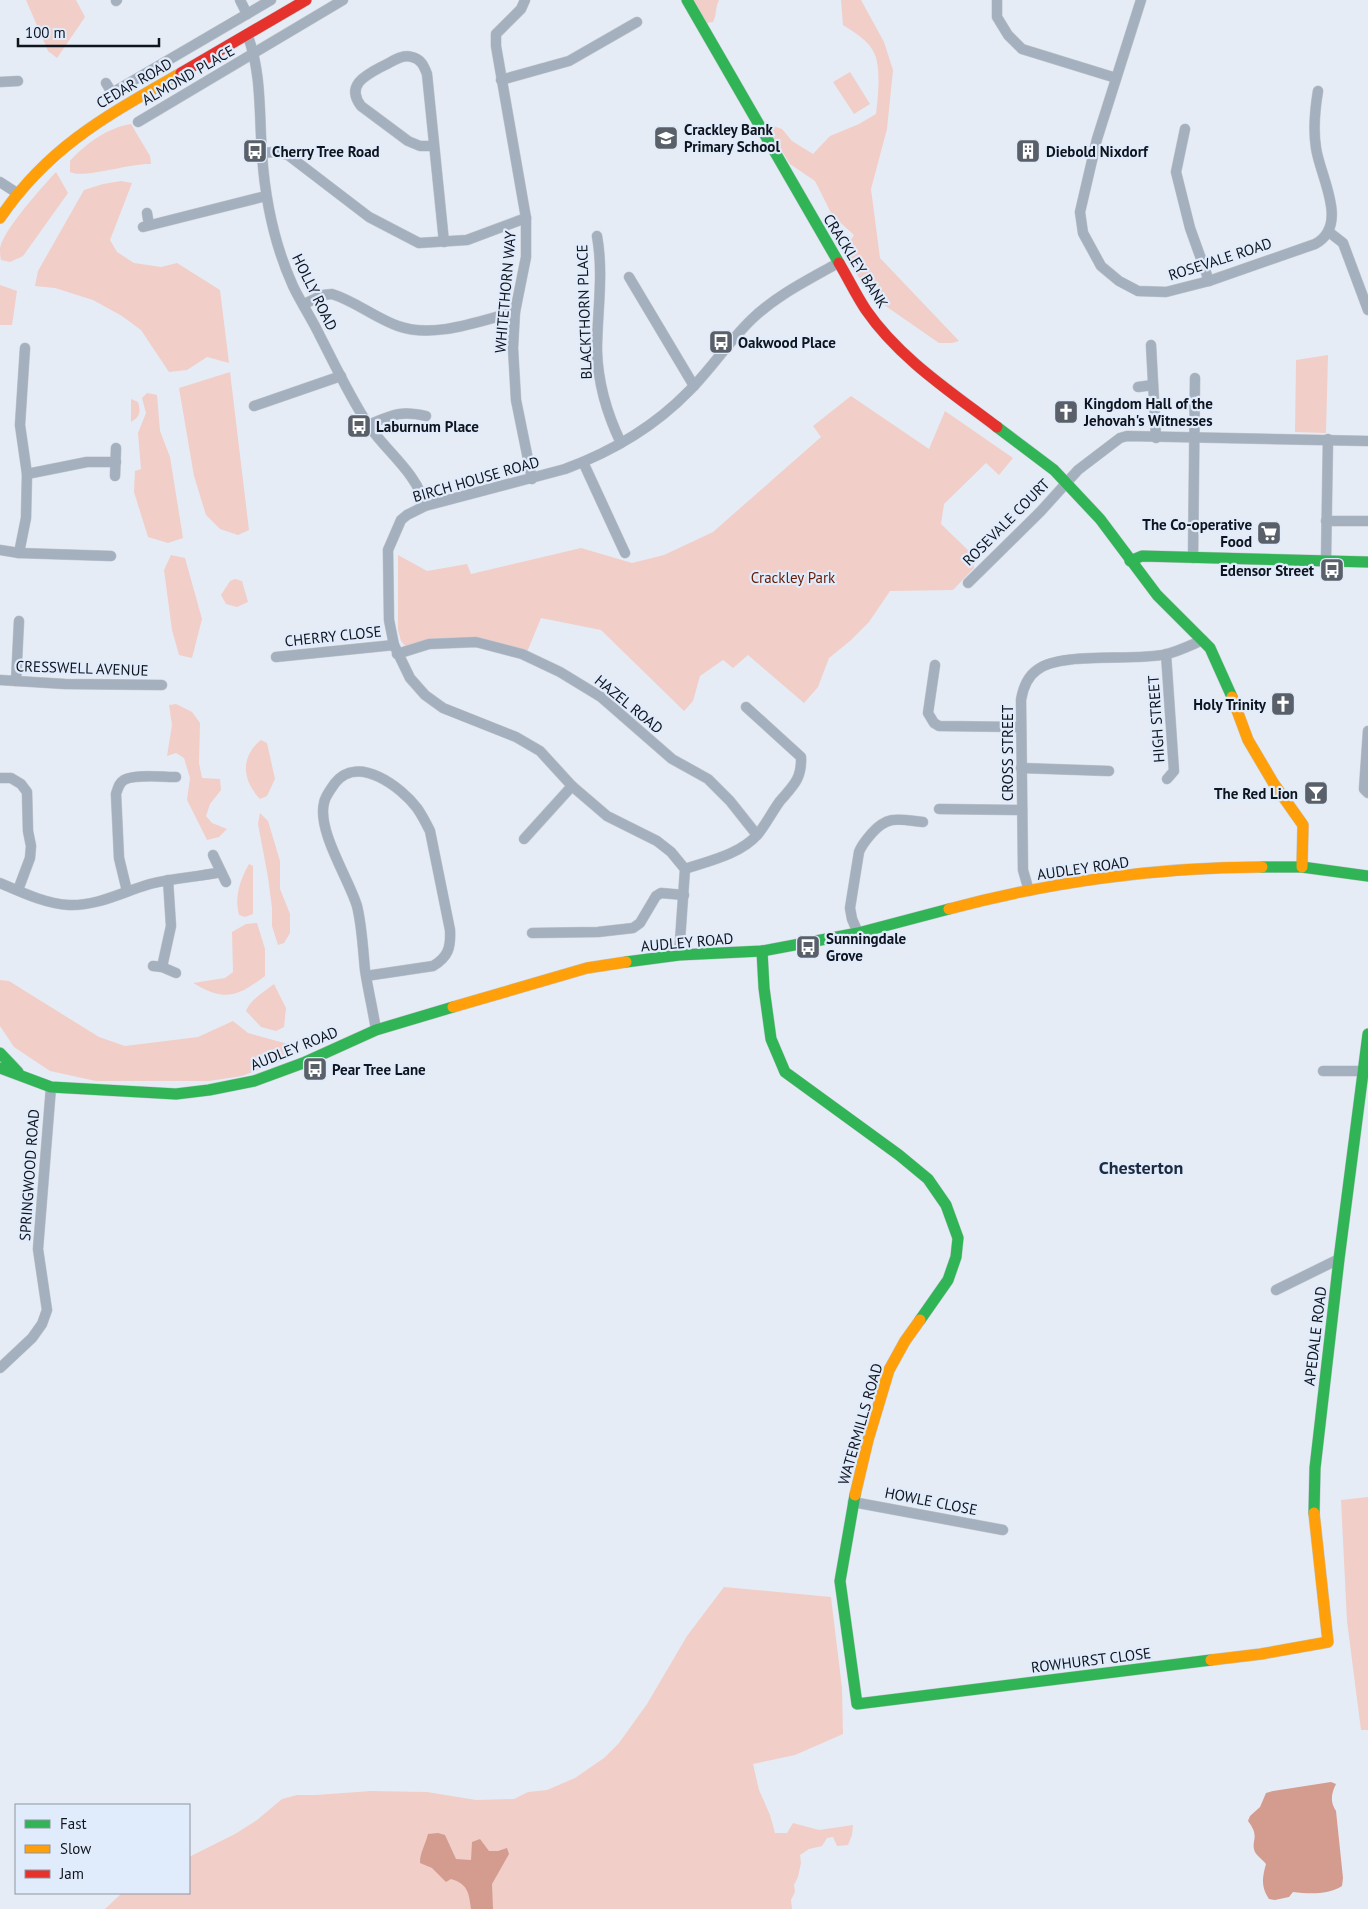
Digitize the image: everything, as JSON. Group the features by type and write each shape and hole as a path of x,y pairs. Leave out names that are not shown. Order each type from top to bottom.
{"street":[{"path":"240,0 247,14 271,0"},
{"name":"CEDAR ROAD","path":"0,218 17,193 52,155 73,139 100,120 306,0"},
{"path":"253,54 344,0"},
{"name":"WHITETHORN WAY","path":"525,0 521,9 496,34 496,46 526,218 526,257 515,312 513,348 516,400 532,478"},
{"name":"CRACKLEY BANK","path":"687,0 866,310 904,354 928,375 1054,470 1100,519 1157,595 1203,640 1217,659 1248,740 1274,784 1303,825 1302,867"},
{"path":"998,0 997,17 1008,35 1022,49 1116,78"},
{"name":"ROSEVALE ROAD","path":"1141,0 1097,139 1080,212 1083,233 1101,266 1119,281 1138,291 1166,292 1209,282 1315,244 1329,232"},
{"name":"CEDAR ROAD","path":"106,83 112,93 247,14"},
{"path":"501,80 569,61 637,22"},
{"name":"HOLLY ROAD","path":"247,34 258,78 266,196 280,254 294,286 368,425 412,478 422,495 425,506"},
{"name":"ALMOND PLACE","path":"140,116 253,54"},
{"path":"434,146 420,146 408,142 361,106 356,100 355,91 359,82 366,75 401,57 413,57 424,64 427,74 444,242"},
{"path":"0,82 18,81"},
{"path":"1318,91 1315,110 1316,147 1332,207 1333,218 1329,232 1343,243 1368,310"},
{"path":"1185,129 1176,172 1190,228 1209,282"},
{"path":"262,153 275,152 288,155 369,217 419,242 467,240 526,218"},
{"path":"0,182 17,193"},
{"path":"147,213 146,226 266,196"},
{"name":"BLACKTHORN PLACE","path":"597,236 601,273 598,351 599,378 609,419 621,444"},
{"name":"BIRCH HOUSE ROAD","path":"685,869 670,852 657,842 607,816 572,786 540,751 516,737 443,708 425,695 410,678 395,649 390,620 388,550 401,520 425,506 532,478 583,462 621,444 654,422 694,386 736,335 754,317 794,287 838,263"},
{"path":"630,277 694,386"},
{"path":"304,304 323,295 332,294 397,326 419,330 451,328 515,312"},
{"path":"1151,345 1156,438"},
{"path":"19,553 26,518 27,474 20,425 25,348"},
{"path":"254,406 341,376"},
{"path":"1193,558 1195,378"},
{"path":"1138,387 1153,385"},
{"path":"368,425 408,412 426,416"},
{"name":"ROSEVALE COURT","path":"968,582 1016,537 1078,470 1120,438 1127,436 1156,438 1368,440"},
{"path":"1326,561 1328,439"},
{"path":"115,476 116,448"},
{"path":"27,474 87,462 116,462"},
{"path":"583,462 625,553"},
{"path":"1326,521 1368,521"},
{"path":"0,550 19,553 111,556"},
{"path":"1130,561 1142,556 1368,562"},
{"path":"16,681 19,620"},
{"name":"CROSS STREET","path":"1029,891 1024,870 1021,726 1022,691 1031,675 1041,667 1058,661 1166,654 1203,640"},
{"name":"HAZEL ROAD","path":"395,649 429,644 476,642 522,654 560,672 601,697 672,759 708,779 730,801 757,835"},
{"name":"CHERRY CLOSE","path":"276,657 395,649"},
{"name":"HIGH STREET","path":"1166,654 1174,771 1167,779"},
{"path":"935,665 928,712 934,723 938,726 1021,726"},
{"name":"CRESSWELL AVENUE","path":"0,680 162,685"},
{"path":"679,954 685,869 729,854 757,835 799,779 802,770 802,758 746,707"},
{"path":"1368,732 1364,789 1368,793"},
{"path":"1021,768 1109,771"},
{"path":"366,976 432,966 441,961 447,954 451,944 451,936 430,831 424,819 416,807 393,787 372,774 360,770 348,772 338,779 324,803 323,816 326,830 357,907 366,976 376,1030"},
{"path":"127,891 119,858 116,794 119,786 124,780 131,777 176,777"},
{"path":"0,778 11,778 21,784 27,792 28,831 31,846 30,858 18,890"},
{"path":"524,839 572,786"},
{"path":"939,808 1022,810"},
{"path":"858,933 850,908 859,852 863,844 880,824 885,821 923,822"},
{"path":"213,855 226,882"},
{"name":"AUDLEY ROAD","path":"0,1068 51,1087 176,1094 209,1090 259,1079 304,1063 376,1030 587,968 679,954 762,951 858,933 971,902 1098,879 1227,867 1302,867 1368,876"},
{"path":"0,883 52,902 82,905 105,900 127,891 168,880 221,872"},
{"path":"168,880 171,926 158,966 176,973"},
{"path":"532,933 598,932 633,928 640,923 656,896 661,894 684,895"},
{"name":"WATERMILLS ROAD","path":"762,951 770,1038 786,1072 899,1155 928,1179 946,1205 958,1238 956,1257 948,1280 905,1341 889,1370 868,1440 853,1502 840,1581 857,1704"},
{"name":"APEDALE ROAD","path":"1328,1642 1314,1518 1315,1468 1339,1259 1368,1034"},
{"name":"AUDLEY ROAD","path":"0,1053 22,1076"},
{"path":"1323,1071 1363,1071"},
{"name":"SPRINGWOOD ROAD","path":"0,1368 32,1338 42,1324 47,1310 38,1249 51,1087"},
{"path":"1276,1290 1339,1259"},
{"name":"HOWLE CLOSE","path":"853,1502 1003,1530"},
{"name":"ROWHURST CLOSE","path":"857,1704 1261,1654 1328,1642"}],"green space":[{"path":"26,0 76,0 85,17 57,58 48,51"},
{"path":"693,0 719,0 713,22 706,23"},
{"path":"841,0 861,0 884,42 893,70 887,129 871,189 880,258 959,341 939,343 877,300 854,271 847,246 854,235 832,215 815,181 790,164 770,132 773,126 782,129 792,141 813,154 830,136 859,124 876,114 878,92 877,61 873,50 866,41 843,25"},
{"path":"850,72 870,104 854,114 833,82"},
{"path":"131,124 150,156 151,164 85,174 70,172 70,161 83,148 114,129"},
{"path":"56,172 68,193 23,256 10,262 1,260 0,248 8,230 24,208"},
{"path":"121,181 132,183 110,240 117,252 134,263 161,267 177,263 220,290 229,363 207,357 187,370 169,372 141,330 122,316 93,300 55,288 35,286 38,271 84,190"},
{"path":"0,285 17,291 12,325 0,325"},
{"path":"1328,355 1326,433 1295,432 1296,360"},
{"path":"230,372 249,530 238,535 220,529 206,515 194,476 179,388"},
{"path":"147,393 157,395 160,431 170,457 183,538 168,543 148,537 134,492 135,471 141,469 138,433 146,413 142,398"},
{"name":"Crackley Park","path":"851,396 929,449 945,411 1013,458 999,475 986,463 944,504 941,524 972,554 974,568 953,590 890,591 869,622 829,658 818,687 804,703 748,655 733,668 723,660 700,676 693,701 684,711 601,630 541,618 527,652 501,645 406,647 401,641 398,630 398,555 427,571 467,564 471,574 581,548 632,563 664,555 713,532 821,437 813,426"},
{"path":"131,399 138,402 139,411 138,416 131,422"},
{"path":"171,555 185,558 202,619 192,658 179,655 172,630 164,570"},
{"path":"235,579 242,581 248,602 237,607 226,604 221,595 230,581"},
{"path":"176,704 192,712 200,723 199,763 202,778 220,779 221,790 210,804 206,816 212,823 227,829 219,837 207,840 187,800 190,778 184,758 176,753 167,756 172,725 169,705"},
{"path":"261,740 267,743 275,779 267,796 260,799 250,784 246,769 249,754"},
{"path":"260,813 268,821 280,861 280,889 290,914 290,933 284,943 278,945 272,926 268,877 258,824"},
{"path":"249,864 253,866 253,914 245,917 239,915 237,902 241,882"},
{"path":"257,923 265,949 265,976 246,989 222,995 193,983 225,978 233,972 232,932 246,924"},
{"path":"0,980 9,981 99,1037 125,1046 198,1037 233,1021 248,1033 288,1044 294,1056 242,1076 209,1081 96,1081 50,1071 14,1047 0,1026"},
{"path":"274,984 286,1008 284,1027 276,1031 261,1027 246,1011 254,999"},
{"path":"1368,1497 1368,1730 1361,1730 1347,1621 1341,1500"},
{"path":"724,1587 831,1597 842,1688 843,1734 795,1755 753,1764 759,1790 770,1815 775,1833 787,1833 793,1823 819,1830 853,1825 848,1845 837,1846 833,1837 827,1838 822,1846 809,1849 800,1855 801,1863 794,1885 795,1892 791,1900 792,1909 105,1909 121,1894 190,1894 190,1856 235,1834 257,1820 282,1799 297,1795 371,1791 427,1792 476,1800 514,1799 528,1792 547,1790 575,1778 604,1758 619,1743 647,1704 687,1636"}],"shaded area":[{"path":"1331,1782 1336,1784 1332,1801 1336,1811 1343,1878 1342,1886 1331,1891 1293,1892 1289,1897 1275,1900 1269,1899 1263,1882 1266,1864 1255,1852 1255,1835 1248,1821 1250,1816 1260,1807 1266,1793"},
{"path":"438,1833 445,1835 456,1859 471,1860 472,1842 480,1839 489,1851 507,1848 509,1854 492,1884 493,1909 471,1909 467,1890 464,1886 451,1879 446,1882 432,1868 420,1863 428,1834"}],"traffic: fast":[{"path":"687,0 839,263"},
{"path":"997,427 1054,470 1100,519 1157,595 1210,648 1232,697"},
{"path":"1130,561 1142,556 1368,562"},
{"path":"1262,867 1302,867 1368,876"},
{"path":"626,962 679,955 762,951 858,933 949,909"},
{"path":"762,951 764,988 771,1039 785,1072 899,1155 928,1179 946,1205 958,1238 956,1257 948,1280 920,1320"},
{"path":"0,1068 51,1087 176,1094 209,1090 254,1081 303,1063 376,1030 453,1007"},
{"path":"1314,1513 1315,1468 1339,1259 1368,1034"},
{"path":"0,1053 18,1072"},
{"path":"855,1495 840,1581 857,1704 1211,1660"}],"traffic: slow":[{"path":"0,218 39,171 82,134 129,103 181,73"},
{"path":"1232,697 1248,740 1274,784 1303,825 1302,867"},
{"path":"949,909 1026,891 1104,878 1184,870 1262,867"},
{"path":"453,1007 587,968 626,962"},
{"path":"855,1495 868,1440 889,1370 905,1341 920,1320"},
{"path":"1211,1660 1261,1654 1328,1642 1314,1513"}],"traffic: jam":[{"path":"181,73 306,0"},
{"path":"839,263 866,310 894,344 944,387 997,427"}],"place":[{"name":"Crackley Bank Primary School","path":"666,138"},
{"name":"Cherry Tree Road","path":"255,151"},
{"name":"Diebold Nixdorf","path":"1028,151"},
{"name":"Oakwood Place","path":"721,342"},
{"name":"Kingdom Hall of the Jehovah's Witnesses","path":"1066,412"},
{"name":"Laburnum Place","path":"359,426"},
{"name":"The Co-operative Food","path":"1269,533"},
{"name":"Edensor Street","path":"1332,570"},
{"name":"Holy Trinity","path":"1283,704"},
{"name":"The Red Lion","path":"1316,793"},
{"name":"Sunningdale Grove","path":"808,947"},
{"name":"Pear Tree Lane","path":"315,1069"}],"district":[{"name":"Chesterton","path":"1141,1167"}]}
